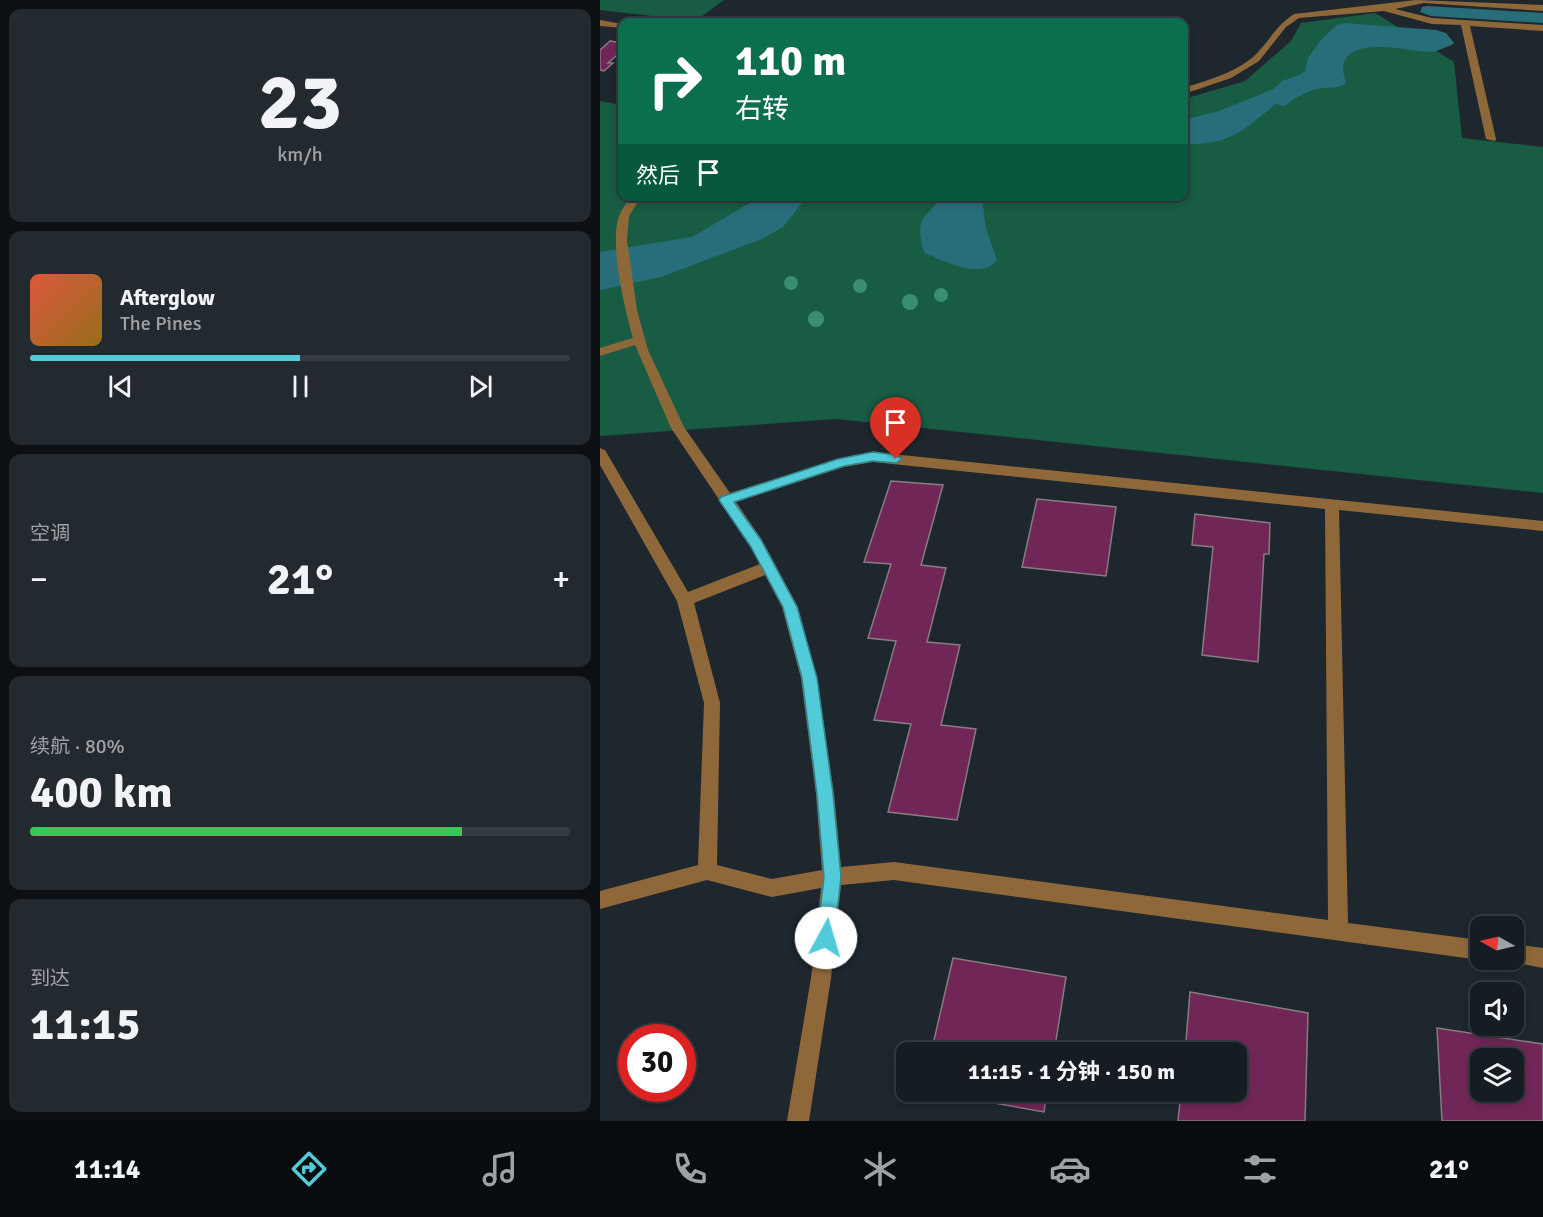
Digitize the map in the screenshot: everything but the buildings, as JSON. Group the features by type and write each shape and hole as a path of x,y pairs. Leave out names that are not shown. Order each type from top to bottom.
{"street":[{"path":"1188,90 1228,76 1256,59 1283,25 1297,16 1384,8 1424,1 1543,8"},
{"path":"1384,8 1432,21 1543,28"},
{"path":"600,23 618,25"},
{"path":"1465,23 1491,139"},
{"path":"634,201 624,216 621,240 631,310 639,340 678,428 756,544 790,607 809,678 825,794 832,877 821,978 798,1121"},
{"path":"600,352 639,340"},
{"path":"600,453 685,600 712,703 707,871"},
{"path":"726,500 843,462 873,457 1543,526"},
{"path":"1332,504 1338,930"},
{"path":"685,600 769,567"},
{"path":"600,900 707,871 772,888 832,877 894,871 1470,949"},
{"path":"1524,955 1543,958"}],"green space":[{"path":"600,0 724,0 699,18 669,18 600,10"},
{"path":"1375,13 1454,62 1462,138 1543,147 1543,493 836,419 600,436 600,101 618,104 618,201 1188,201 1188,98 1245,81 1291,41 1301,23"}],"water":[{"path":"1422,7 1543,13 1543,23 1431,16 1420,12"},
{"path":"1345,23 1436,30 1446,33 1454,43 1433,52 1379,47 1354,52 1346,59 1343,70 1346,83 1343,85 1313,90 1284,106 1276,104 1244,129 1224,139 1188,144 1188,119 1219,111 1274,89 1282,81 1299,75 1305,71 1308,58 1320,41 1337,25"},
{"path":"753,201 804,201 783,227 762,239 661,277 600,290 600,252 692,237"},
{"path":"938,201 982,201 986,229 997,260 982,269 972,269 953,265 926,254 922,247 921,225 925,216"}],"route":[{"path":"826,938 832,877 825,794 809,678 790,607 756,544 726,500 843,462 873,457 896,459"}]}
